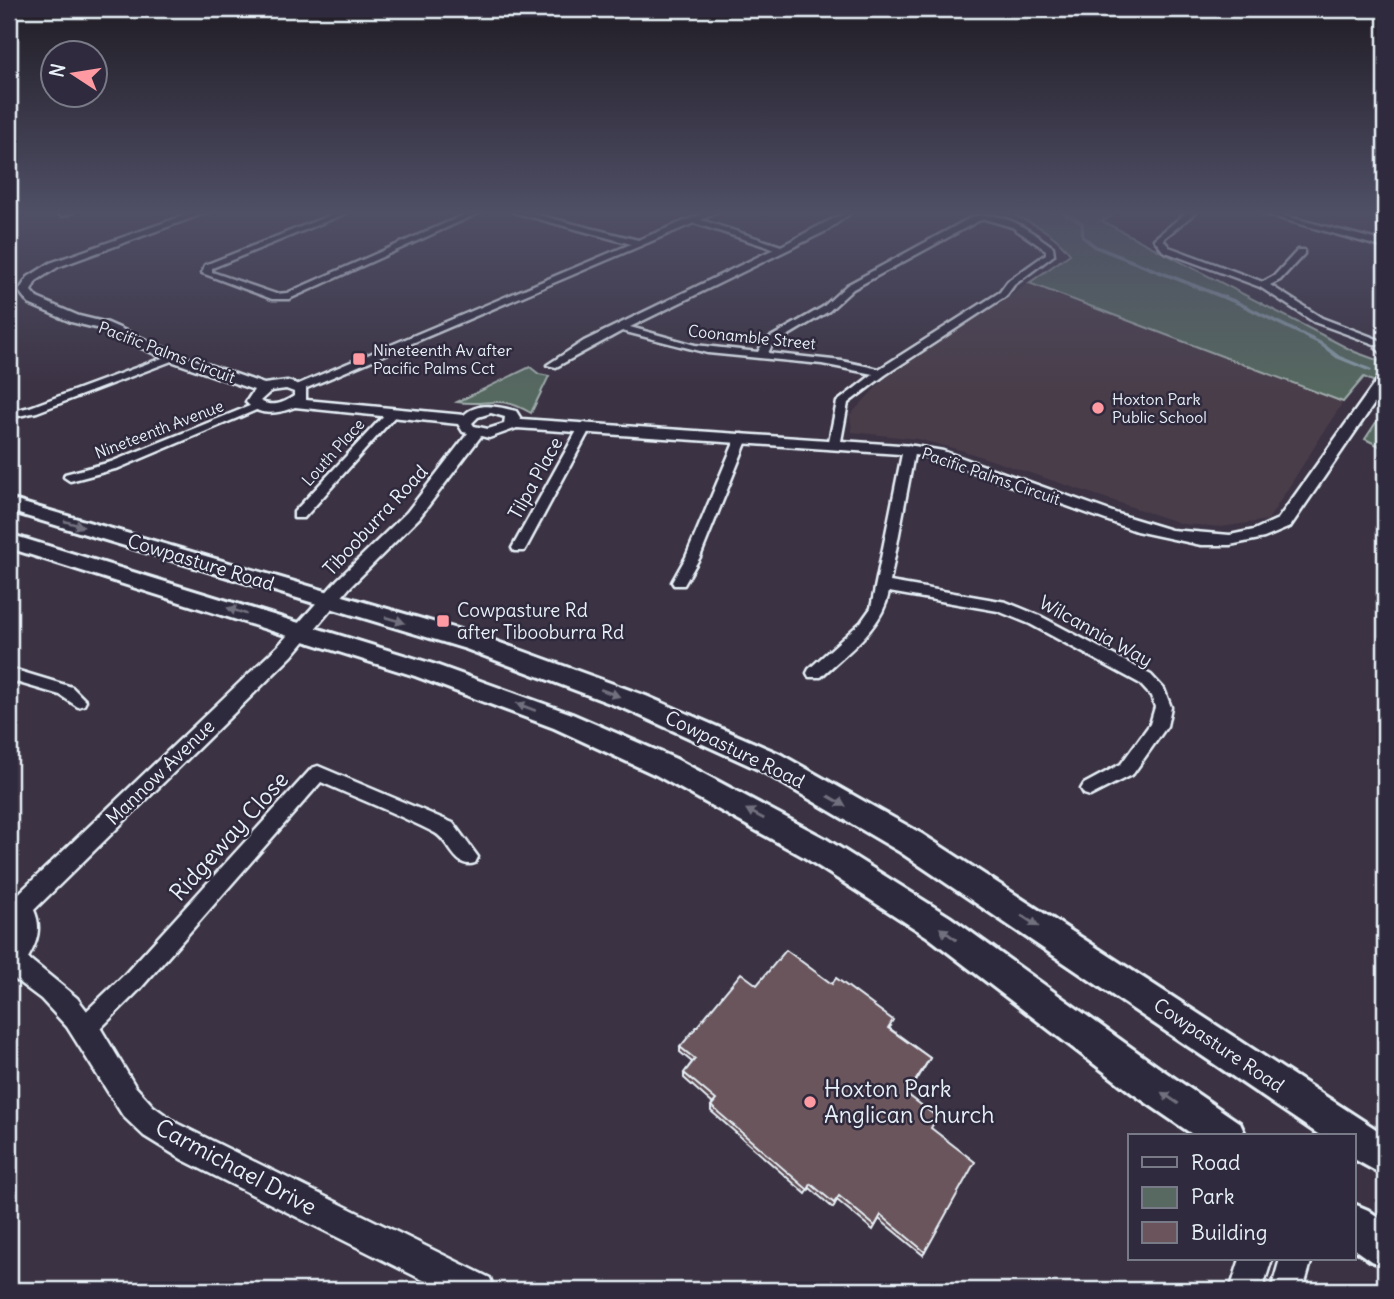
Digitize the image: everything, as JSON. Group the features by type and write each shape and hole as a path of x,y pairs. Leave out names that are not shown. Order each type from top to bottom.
{"main road":[{"name":"Cowpasture Road","path":"9,505 519,659 637,703 770,762 911,843 1350,1134"},
{"name":"Cowpasture Road","path":"9,541 424,670 563,721 666,767 759,816 939,927 1145,1080 1224,1134"},
{"name":"Cowpasture Road","path":"1356,1138 1385,1157"},
{"path":"1356,1225 1385,1247"}],"street":[{"name":"Pacific Palms Circuit","path":"42,273 32,279 25,291 33,302 75,319 104,326 173,357 264,389"},
{"path":"207,273 275,297 293,300 350,273"},
{"path":"471,427 479,411 497,409 511,414 513,423 501,432 471,427 393,412 294,403 273,409 257,407 253,398 264,389 281,385 298,387 568,273"},
{"path":"552,365 621,327 733,273"},
{"path":"761,356 768,342 826,309 850,287 877,273"},
{"path":"835,441 843,402 881,373 1003,293 1011,282 1025,273"},
{"path":"1229,273 1263,285 1318,320 1385,347"},
{"path":"1263,285 1282,273"},
{"name":"Coonamble Street","path":"621,327 677,345 761,356 819,360 881,373"},
{"path":"9,415 33,410 173,357"},
{"name":"Pacific Palms Circuit","path":"513,423 742,438 835,441 909,449 938,454 1147,530 1190,538 1227,540 1252,537 1284,523 1385,379"},
{"path":"294,403 302,393 298,387"},
{"name":"Nineteenth Avenue","path":"70,477 115,465 257,407"},
{"name":"Louth Place","path":"299,515 393,412"},
{"name":"Tibooburra Road","path":"302,632 329,600 413,514 471,427"},
{"name":"Tilpa Place","path":"519,548 585,427"},
{"path":"679,582 693,557 742,438"},
{"path":"815,673 872,620 878,608 909,449"},
{"name":"Wilcannia Way","path":"884,586 1002,606 1080,643 1145,679 1157,693 1163,707 1158,726 1127,769 1090,789"},
{"name":"Mannow Avenue","path":"13,909 302,632"},
{"path":"9,674 66,691 78,701"},
{"name":"Ridgeway Close","path":"85,1028 132,982 318,773 446,829 468,857"},
{"path":"9,961 18,951 27,931 27,923 13,909"},
{"name":"Carmichael Drive","path":"9,961 40,981 85,1028 118,1087 142,1115 159,1128 260,1183 478,1290"},
{"path":"1246,1290 1256,1260"},
{"path":"1287,1290 1297,1260"}],"shaded area":[{"name":"Hoxton Park Public School","path":"1029,283 1343,402 1268,520 1222,527 1183,524 964,451 917,439 852,432 850,415 886,377"}],"green space":[{"path":"1044,273 1202,273 1355,352 1385,363 1385,387 1364,377 1343,402 1029,283"},
{"path":"530,367 539,374 549,376 531,413 501,402 457,402"},
{"path":"1385,409 1385,449 1365,439"}],"building":[{"name":"Hoxton Park Anglican Church","path":"786,950 832,984 836,978 893,1020 888,1028 930,1058 907,1094 937,1117 931,1128 975,1162 925,1252 881,1215 875,1226 839,1196 834,1203 811,1184 808,1190 711,1106 716,1100 684,1073 695,1059 680,1047 741,973 757,985"}],"waterway":[{"path":"1161,273 1236,302 1320,343 1338,357 1370,370"}],"place":[{"name":"Nineteenth Av after Pacific Palms Cct","path":"359,359"},
{"name":"Hoxton Park Public School","path":"1098,408"},
{"name":"Cowpasture Rd after Tibooburra Rd","path":"443,621"},
{"name":"Hoxton Park Anglican Church","path":"810,1102"}]}
